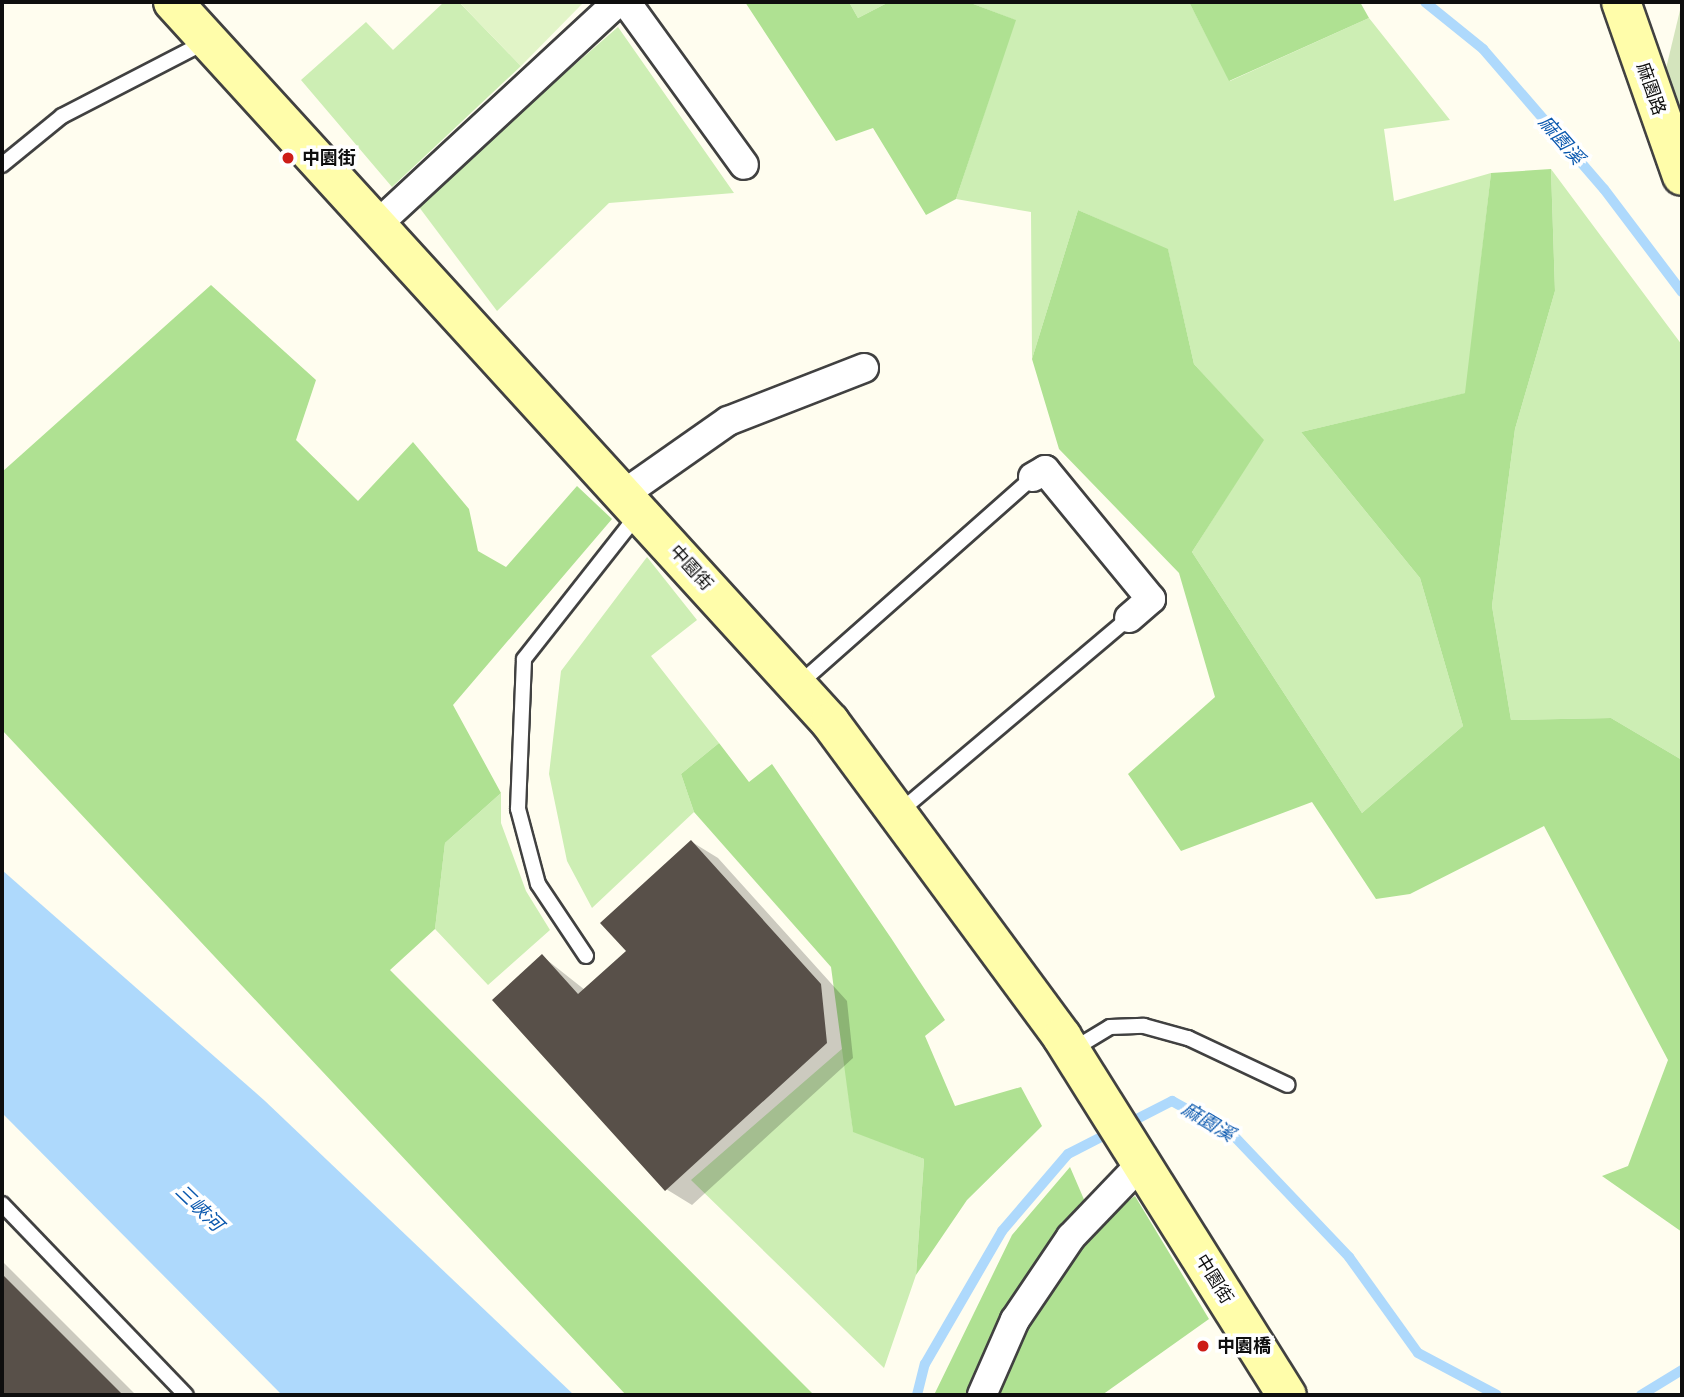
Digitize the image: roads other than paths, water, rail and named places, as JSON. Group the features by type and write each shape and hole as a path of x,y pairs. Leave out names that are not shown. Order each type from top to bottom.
{"street":[{"name":"中園街","path":"173,2 379,223 797,686 898,813 1066,1044"},
{"path":"379,223 618,2"},
{"path":"626,2 744,165"},
{"name":"麻園路","path":"1621,2 1682,176"},
{"path":"632,503 728,421 864,368"},
{"path":"1033,477 1045,470 1151,599 1129,618"},
{"path":"982,1395 1015,1320 1071,1237 1142,1163 1066,1044"},
{"name":"中園街","path":"1142,1163 1287,1395"}],"lane":[{"path":"2,165 62,116 208,40"},
{"path":"797,686 1033,477"},
{"path":"586,956 538,884 518,810 524,659 632,503"},
{"path":"898,813 1129,618"},
{"path":"1066,1044 1110,1027 1144,1026 1188,1038 1287,1085"},
{"path":"2,1204 186,1395"}],"water":[{"name":"三峽河","path":"2,870 265,1101 574,1395 282,1395 2,1113"}],"waterway":[{"name":"麻園溪","path":"1425,2 1483,49 1604,189 1682,292"},
{"name":"麻園溪","path":"1125,1125 1172,1101 1232,1134 1349,1257 1418,1353 1497,1395"},
{"name":"麻園溪","path":"917,1395 925,1364 1002,1231 1068,1154 1111,1132"},
{"name":"麻園溪","path":"1641,1395 1682,1370"}],"place":[{"name":"中園街","path":"288,158"},
{"name":"中園橋","path":"1203,1346"}]}
